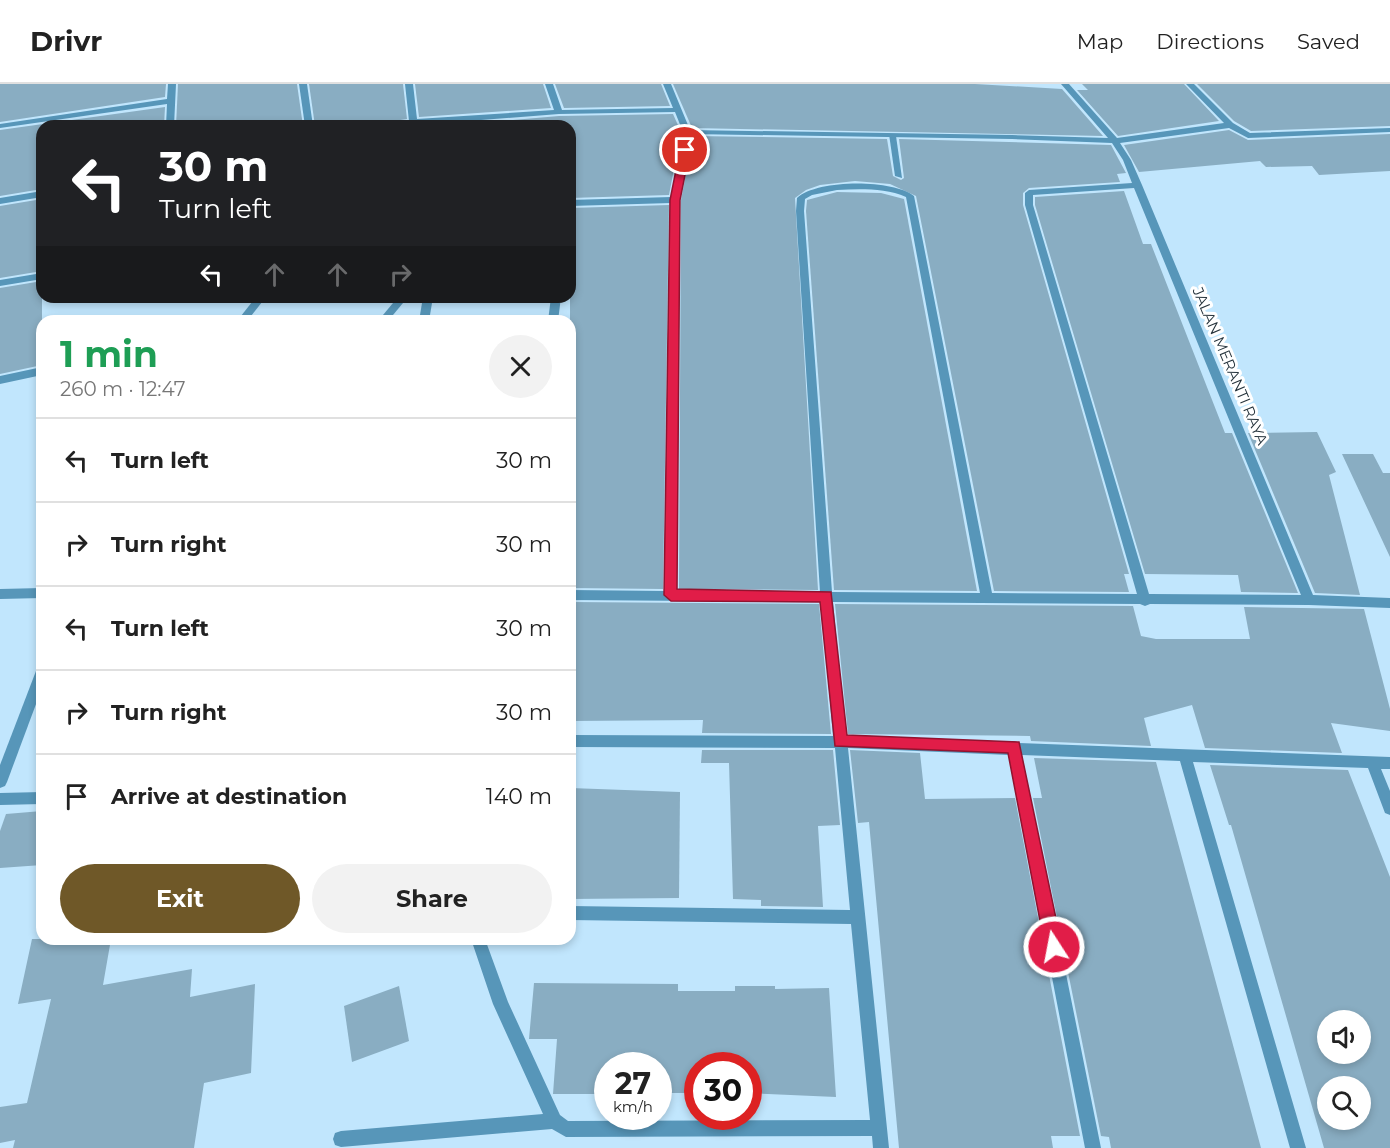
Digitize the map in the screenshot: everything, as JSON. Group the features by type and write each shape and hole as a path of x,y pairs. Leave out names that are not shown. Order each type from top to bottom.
{"street":[{"path":"170,120 171,84"},
{"path":"303,84 308,120"},
{"path":"409,84 410,120"},
{"path":"549,84 559,112"},
{"path":"667,84 687,132 675,200 671,595"},
{"name":"JALAN MERANTI RAYA","path":"1065,84 1115,141 1138,185 1309,600"},
{"path":"1190,84 1240,133 1261,137 1390,130"},
{"path":"41,120 171,101"},
{"path":"460,120 559,112 678,110"},
{"path":"0,126 36,121"},
{"path":"687,132 1115,141 1230,125"},
{"path":"892,136 899,176"},
{"path":"1138,185 1029,193 1029,205 1145,601"},
{"path":"881,1148 826,596 801,198 807,192 819,189 891,188 903,191 910,196 987,598"},
{"path":"0,201 36,195"},
{"path":"576,203 675,200"},
{"path":"0,283 36,277"},
{"path":"247,315 256,303"},
{"path":"388,315 398,303"},
{"path":"0,380 36,372"},
{"path":"0,594 36,593"},
{"path":"576,595 1145,601 1309,600 1390,603"},
{"path":"0,782 36,687"},
{"path":"576,741 840,742 1390,763"},
{"path":"1014,747 1093,1148"},
{"path":"1185,755 1298,1148"},
{"path":"1372,763 1390,808"},
{"path":"0,799 36,798"},
{"path":"576,914 858,917"},
{"path":"480,945 501,1004 554,1121 566,1129 879,1128"},
{"path":"341,1139 554,1121"}],"building":[{"path":"0,84 166,84 165,97 0,122"},
{"path":"178,84 297,84 302,120 176,120"},
{"path":"309,84 403,84 407,119 314,120"},
{"path":"415,84 543,84 551,108 419,117"},
{"path":"555,84 661,84 670,106 564,108"},
{"path":"673,84 975,84 1062,89 1103,136 692,128"},
{"path":"1082,84 1184,84 1219,121 1118,136 1077,90 1088,90"},
{"path":"1197,84 1390,84 1390,126 1251,131 1234,121"},
{"path":"165,107 164,120 72,120"},
{"path":"673,114 681,132 669,195 576,198 576,120 513,120 559,116"},
{"path":"36,125 36,190 0,196 0,130"},
{"path":"1229,130 1248,140 1390,134 1390,171 1319,175 1312,166 1266,167 1260,161 1139,172 1124,145"},
{"path":"693,136 887,139 893,176 901,180 904,178 899,139 1111,145 1126,173 1117,174 1120,182 1029,188 1023,193 1023,205 1129,574 1124,574 1129,592 994,591 916,196 890,184 855,181 820,185 806,190 795,198 818,590 679,589 681,200"},
{"path":"1124,191 1143,244 1151,244 1225,433 1232,433 1298,593 1241,592 1238,575 1145,574 1035,205 1035,197"},
{"path":"837,192 881,193 904,199 977,591 834,590 806,211 807,200"},
{"path":"36,200 36,272 0,278 0,206"},
{"path":"669,205 663,589 576,588 576,315 570,315 570,303 576,303 576,208"},
{"path":"36,282 36,303 42,303 42,315 36,315 36,366 0,374 0,288"},
{"path":"1317,432 1336,472 1329,475 1360,595 1315,593 1248,433"},
{"path":"1342,454 1373,454 1383,473 1390,473 1390,557"},
{"path":"576,602 819,604 831,734 702,733 703,720 576,721"},
{"path":"835,604 1133,606 1141,636 1156,639 1250,639 1244,607 1364,609 1390,709 1390,731 1331,723 1342,753 1205,748 1192,705 1144,718 1151,746 1031,741 1030,736 848,734"},
{"path":"702,750 833,750 840,825 818,826 823,907 761,906 761,900 733,899 729,763 701,763"},
{"path":"850,750 920,753 925,799 1015,798 1080,1136 1051,1136 1053,1148 899,1148 869,822 858,823"},
{"path":"1034,758 1156,762 1261,1148 1111,1148 1109,1137 1101,1136 1033,798 1042,798"},
{"path":"1210,765 1348,770 1390,877 1390,1148 1324,1148 1319,1130 1371,1130 1371,1076 1317,1076 1317,1124 1231,825 1229,825"},
{"path":"576,788 680,792 679,898 576,899"},
{"path":"36,812 36,865 0,868 0,831 6,814"},
{"path":"32,939 36,939 36,945 110,945 103,985 192,969 190,997 255,984 251,1073 204,1083 194,1148 13,1148 15,1140 0,1143 0,1107 27,1103 51,999 18,1004"},
{"path":"534,983 678,984 678,991 735,991 735,986 775,986 775,989 829,988 836,1097 762,1094 762,1052 684,1052 684,1093 672,1093 672,1052 594,1052 594,1094 553,1094 557,1039 529,1039"},
{"path":"399,986 409,1041 352,1062 344,1006"}],"route":[{"path":"685,150 675,200 671,595 826,596 840,742 1014,747 1054,947"}]}
